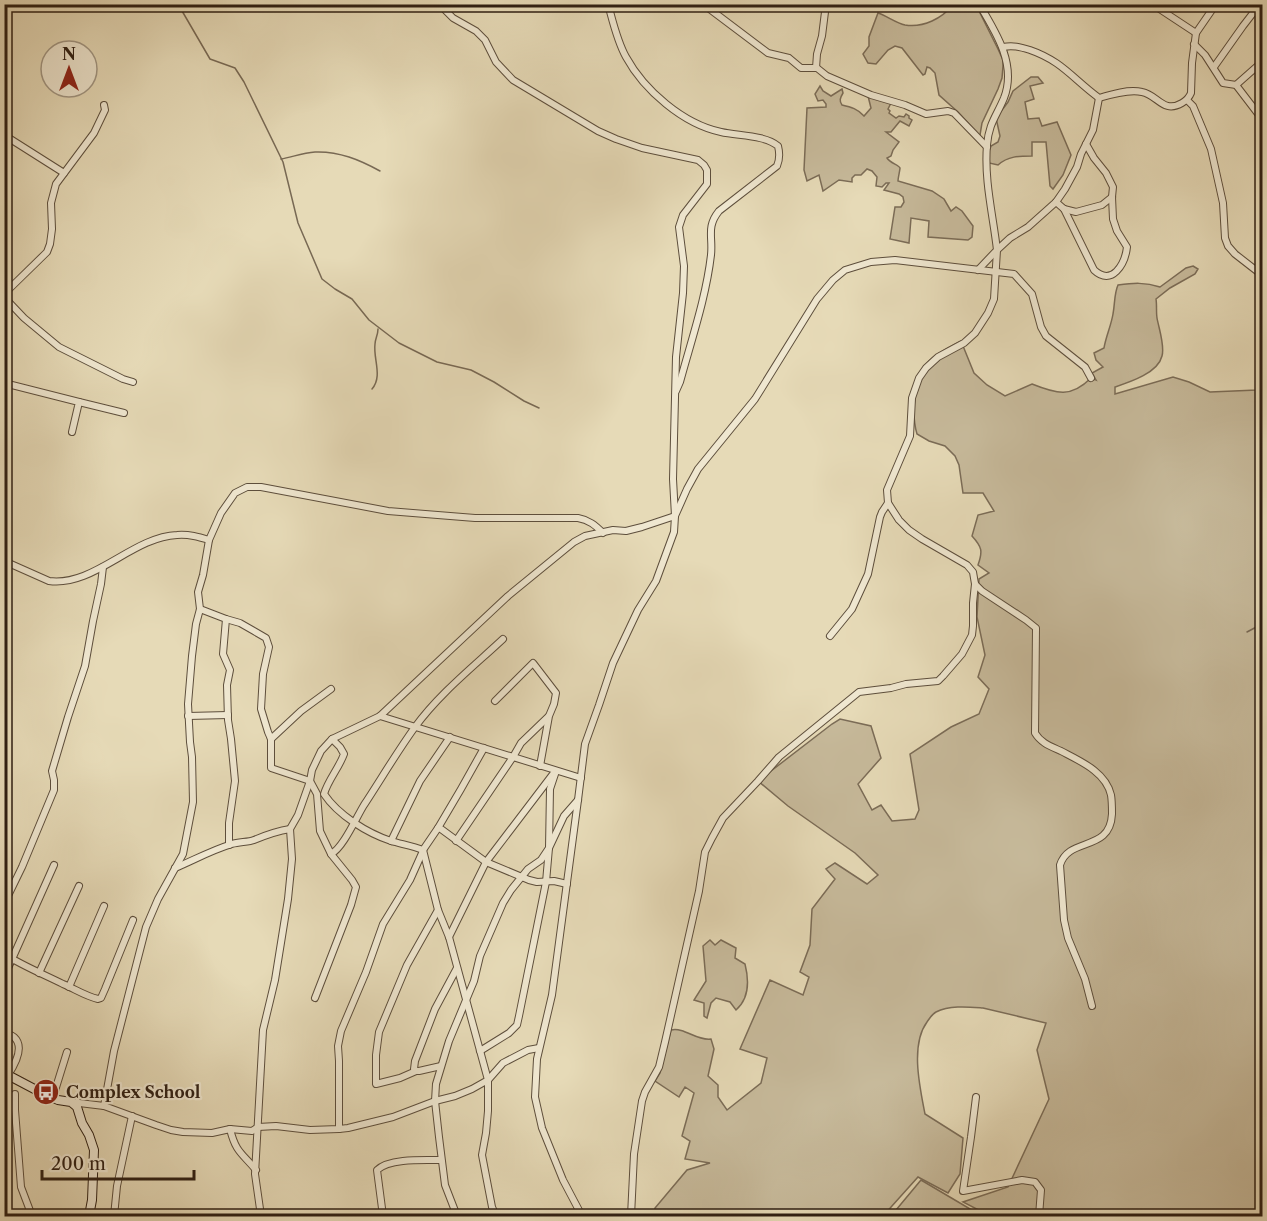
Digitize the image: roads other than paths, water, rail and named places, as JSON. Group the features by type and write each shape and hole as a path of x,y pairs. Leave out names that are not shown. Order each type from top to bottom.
{"main road":[{"path":"6,1074 58,1100 70,1102 78,1107 82,1123 94,1150 89,1216"}],"street":[{"path":"439,4 453,18 476,31 485,40 496,62 513,80 529,90 598,131 642,148 698,160 706,170 707,184 682,215 680,222 684,275 675,357 674,532 656,581 638,610 613,663 585,744 552,995 536,1067 535,1097 542,1128 563,1180 582,1216"},
{"path":"608,4 625,55 634,70 656,96 691,120 715,131 768,140 778,146 780,153 777,166 713,218 711,254 703,299 675,394"},
{"path":"703,4 768,53 789,58 801,68 816,68 827,76 926,114 948,111 954,113 987,147"},
{"path":"816,68 826,4"},
{"path":"631,1216 634,1154 642,1101 656,1075 661,1059 691,928 705,852 723,818 779,757 859,692 938,681 962,654 972,634 975,584 971,568 922,539 898,520 888,503 887,490 910,436 912,398 919,378 938,357 964,343 975,333 988,314 994,299 997,250 986,173 987,147 988,132 1004,98 1008,82 1008,67 1003,47 979,4"},
{"path":"1152,4 1196,33"},
{"path":"1099,98 1116,93 1140,91 1167,107 1179,105 1187,100 1191,93 1190,83 1196,33 1216,4"},
{"path":"1214,67 1261,5"},
{"path":"1194,44 1214,67 1223,83 1236,85 1263,119"},
{"path":"1003,47 1013,45 1051,59 1069,71 1099,98"},
{"path":"1236,85 1263,62"},
{"path":"978,270 1010,238 1028,227 1056,201 1070,179 1093,130 1099,98"},
{"path":"1187,100 1193,106 1211,148 1223,203 1227,246 1263,275"},
{"path":"104,105 105,110 94,133 56,184 51,202 52,229 47,252 4,296 24,318 58,346 133,382"},
{"path":"4,135 64,173"},
{"path":"1056,201 1064,209 1094,270 1108,276 1115,273 1122,265 1127,247 1113,219 1113,187 1086,144"},
{"path":"1064,209 1076,212 1096,207 1112,197"},
{"path":"261,1216 255,1174 263,1030 275,980 288,899 292,859 290,829 298,814 312,770 321,751 332,739 380,716 500,604 574,542 585,536 613,530 626,531 675,516 698,469 755,399 817,299 845,270 871,262 903,261 1014,274 1032,294 1041,327 1046,336 1085,367 1091,378"},
{"path":"4,383 123,413"},
{"path":"72,432 79,402"},
{"path":"104,1106 114,1051 146,927 158,899 183,854 193,802 188,704 196,624 200,609 198,592 209,540 221,513 235,493 255,486 388,511 475,518 578,518 593,523 603,532"},
{"path":"831,636 852,609 868,574 880,517 888,503"},
{"path":"4,561 56,582 72,580 103,567 139,546 174,535 209,540"},
{"path":"4,903 22,867 54,790 52,771 85,666 103,567"},
{"path":"975,584 1036,628 1035,733 1039,740 1073,757 1096,772 1105,780 1112,798 1111,822 1108,831 1100,838 1070,851 1063,857 1060,865 1064,920 1068,938 1085,979 1092,1006"},
{"path":"200,609 240,623 266,638 269,646 263,674 261,709 271,739 271,768 310,781 317,794 320,831 331,854 356,887 315,998"},
{"path":"226,619 223,654 230,670 227,685 228,715 235,782 229,823 229,845"},
{"path":"331,854 336,852 344,841 353,822 415,726 439,698 503,639"},
{"path":"495,701 533,663 556,693 549,716 540,766"},
{"path":"271,739 331,689"},
{"path":"188,716 228,715"},
{"path":"380,716 581,778"},
{"path":"456,841 521,743 549,716"},
{"path":"391,841 420,781 450,737"},
{"path":"332,739 344,754 326,787 324,794 328,801 353,822 371,833 423,850"},
{"path":"339,1129 338,1046 341,1031 383,924 410,880 423,850 484,748"},
{"path":"480,1051 517,1025 546,882 550,789 556,771"},
{"path":"449,937 486,862 556,771"},
{"path":"457,1216 445,1185 441,1160 435,1101 436,1084 441,1066 474,981 480,956 499,912 511,890 528,869 541,860 564,816 579,800"},
{"path":"438,828 486,862 529,880 567,884"},
{"path":"175,869 229,845 252,841 273,832 290,829"},
{"path":"423,850 438,910 449,937 488,1080 488,1111 482,1155 492,1207 496,1216"},
{"path":"4,977 54,865"},
{"path":"39,973 79,886"},
{"path":"69,987 104,906"},
{"path":"438,910 407,965 379,1032 376,1084 416,1071 441,1066"},
{"path":"4,954 39,973 98,999 101,998 133,920"},
{"path":"416,1071 414,1069 416,1061 435,1009 457,968"},
{"path":"4,1032 14,1037 19,1051 6,1074"},
{"path":"70,1102 104,1106 171,1130 183,1132 212,1133 230,1129 252,1131 258,1127 276,1126 310,1130 348,1128 393,1117 472,1089 488,1080 503,1063 528,1050 539,1048"},
{"path":"53,1097 67,1052"},
{"path":"15,1094 21,1187 32,1216"},
{"path":"976,1097 963,1191 1022,1180 1035,1182 1041,1190 1039,1216"},
{"path":"114,1216 117,1186 132,1116"},
{"path":"230,1129 235,1147 256,1170"},
{"path":"382,1216 377,1170 382,1165 441,1160"}],"waterway":[{"path":"178,4 210,59 235,68 244,82 283,162 298,223 322,279 352,299 369,320 399,343 437,362 471,370 539,408"},
{"path":"281,159 324,152 357,160 380,171"},
{"path":"372,389 377,379 375,342 378,329"},
{"path":"1247,632 1262,624"}],"place":[{"name":"Complex School","path":"46,1092"}]}
